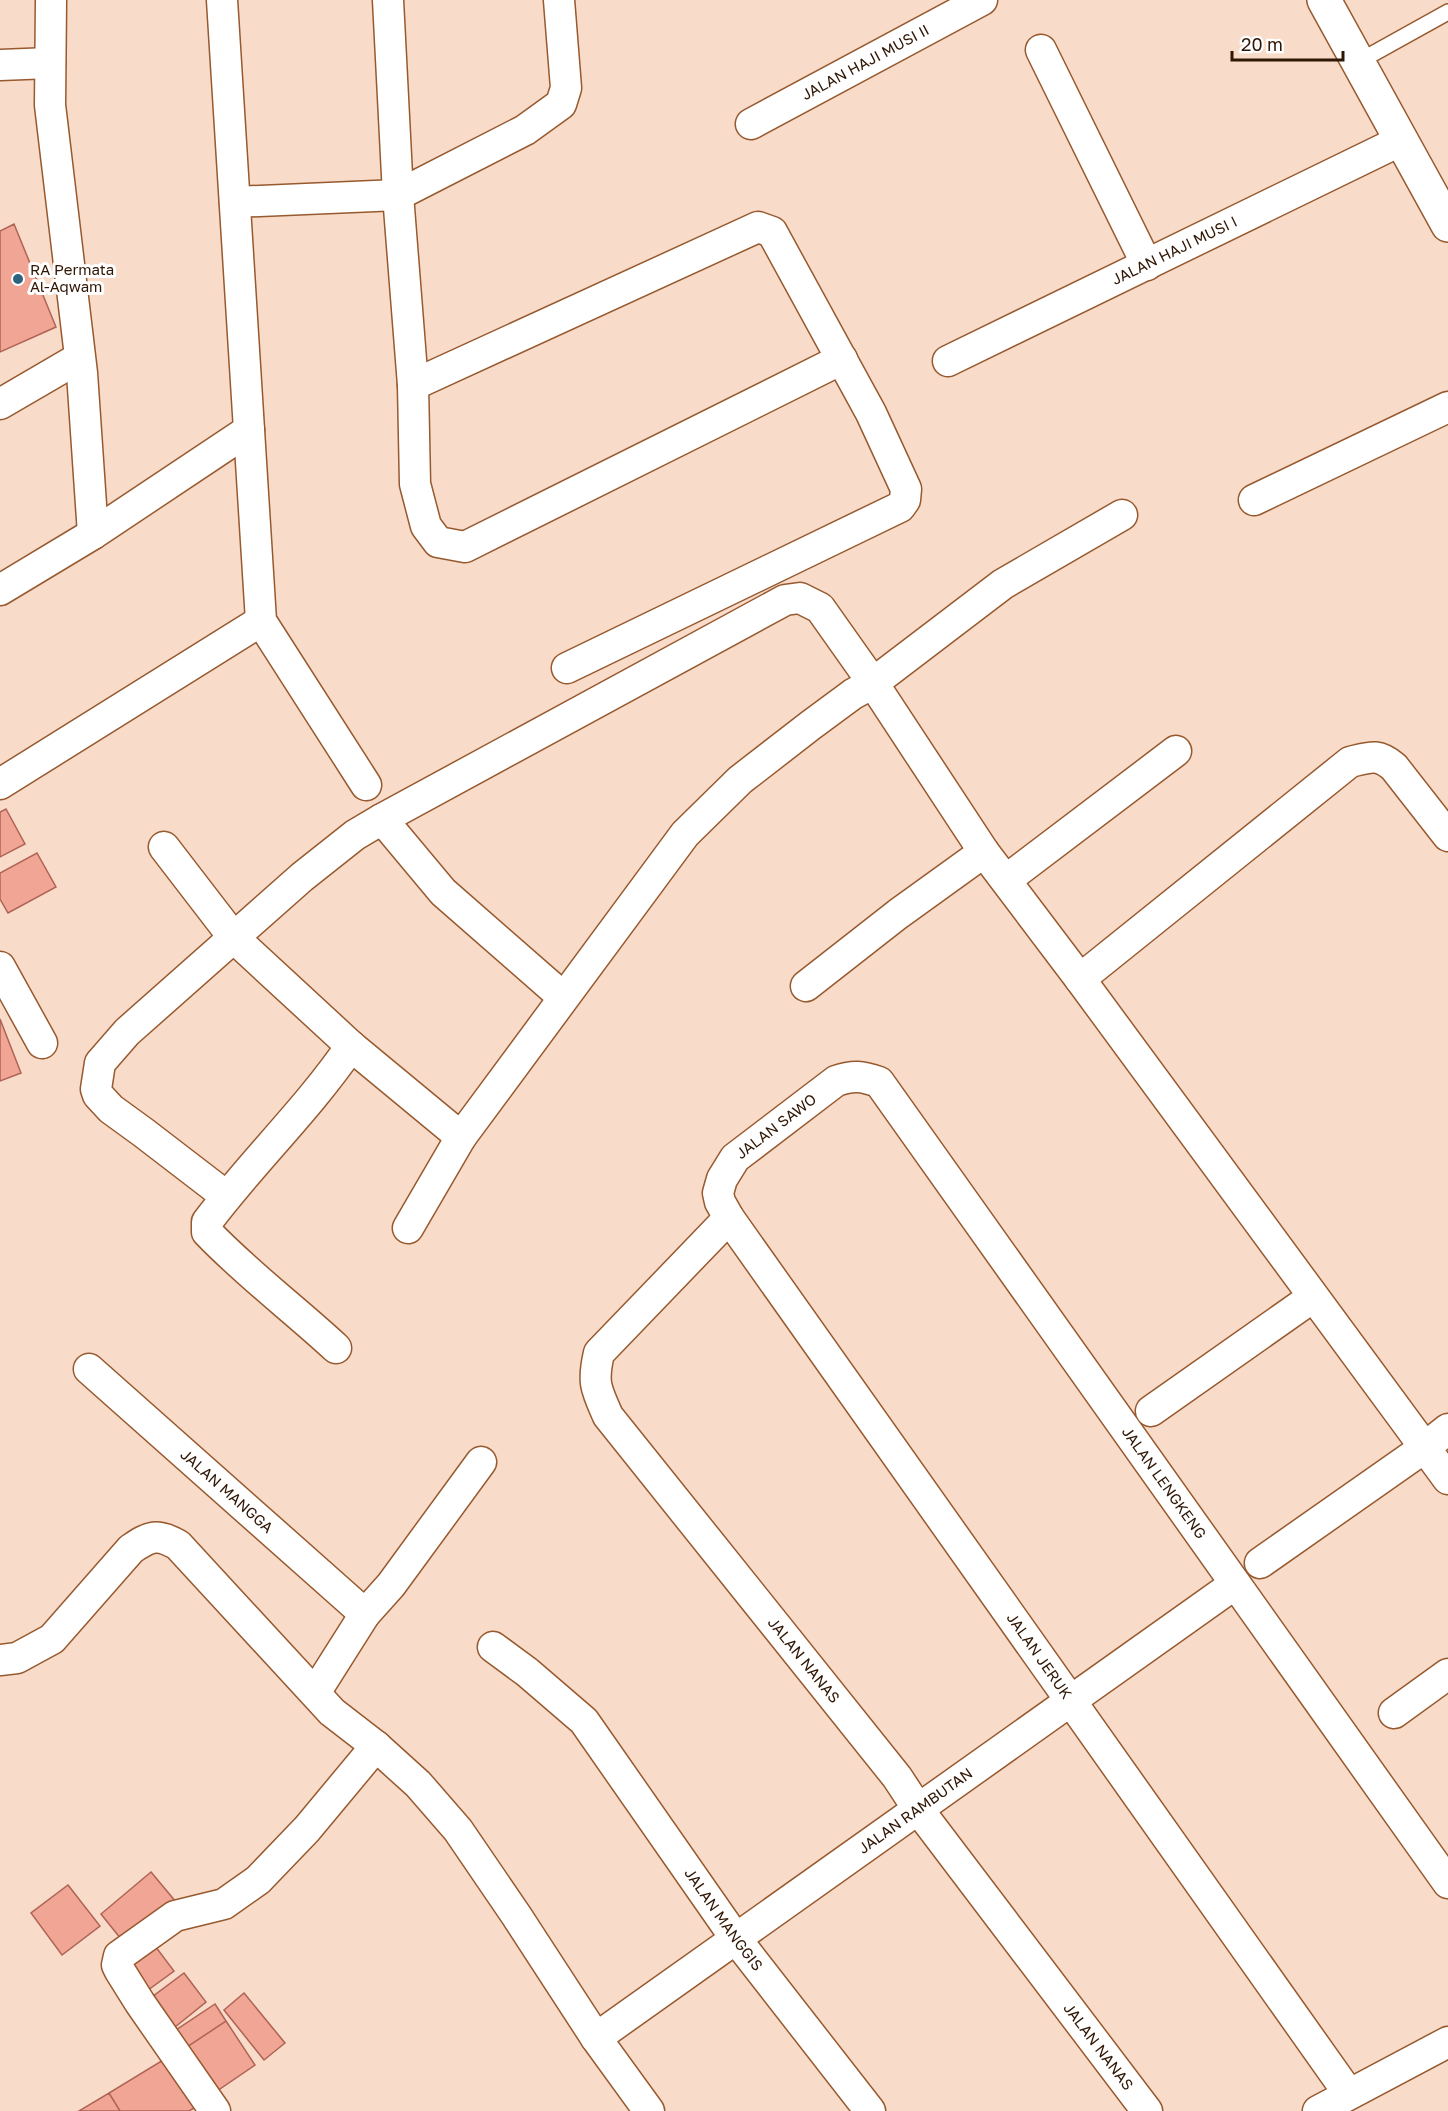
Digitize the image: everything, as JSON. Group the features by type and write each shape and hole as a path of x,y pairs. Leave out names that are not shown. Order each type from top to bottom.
{"street":[{"path":"51,0 50,105 79,358 93,534"},
{"path":"222,0 261,621 366,784"},
{"path":"388,0 398,195 413,385 416,484 426,526 438,542 465,547 842,359"},
{"path":"235,202 398,195 525,130 561,104 566,88 559,0"},
{"name":"JALAN HAJI MUSI II","path":"751,124 982,0"},
{"path":"1324,0 1448,225"},
{"path":"1041,50 1147,265"},
{"path":"0,65 50,63"},
{"name":"JALAN HAJI MUSI I","path":"948,361 1402,140"},
{"path":"413,385 758,227 772,232 871,412 906,489 905,500 900,507 567,669"},
{"path":"0,404 79,358"},
{"path":"1254,500 1448,407"},
{"path":"0,590 93,534 249,430"},
{"path":"408,1228 461,1137 685,834 740,780 828,712 873,683 1003,584 1122,514"},
{"path":"226,1196 111,1109 98,1095 96,1089 100,1064 127,1032 302,877 355,835 785,600 800,598 820,608 873,683 984,852 1448,1479"},
{"path":"0,784 261,621"},
{"path":"1006,880 1176,751"},
{"path":"1080,979 1350,762 1371,757 1384,758 1394,767 1448,836"},
{"path":"382,819 443,892 563,997"},
{"path":"164,847 234,938 351,1046 461,1137"},
{"path":"806,986 897,914 984,852"},
{"path":"0,967 42,1043"},
{"path":"336,1348 222,1248 207,1232 207,1222 351,1046"},
{"name":"JALAN SAWO","path":"729,1218 720,1202 718,1192 722,1179 735,1158 836,1081 850,1076 863,1076 879,1082"},
{"name":"JALAN LENGKENG","path":"879,1082 1448,1883"},
{"name":"JALAN JERUK","path":"729,1218 1349,2094"},
{"name":"JALAN NANAS","path":"729,1218 599,1353 594,1374 596,1391 608,1416 897,1777 918,1809 1147,2111"},
{"path":"1151,1411 1313,1298"},
{"name":"JALAN MANGGA","path":"88,1369 365,1614"},
{"path":"1260,1563 1448,1429"},
{"path":"315,1693 365,1614 391,1585 481,1462"},
{"path":"0,1660 17,1658 52,1638 130,1549 146,1539 164,1537 178,1545 332,1712 376,1746 418,1784 458,1830 596,2038 649,2111"},
{"name":"JALAN RAMBUTAN","path":"596,2038 1235,1584"},
{"name":"JALAN MANGGIS","path":"493,1647 519,1665 584,1721 736,1939 870,2111"},
{"path":"1394,1713 1448,1674"},
{"path":"212,2110 120,1971 117,1965 119,1956 175,1916 224,1904 258,1880 307,1829 376,1746"},
{"path":"1318,2111 1448,2042"}],"lane":[{"path":"1359,62 1448,12"}],"building":[{"name":"RA Permata Al-Aqwam","path":"14,224 56,327 0,352 0,231"},
{"path":"6,809 25,844 0,857 0,812"},
{"path":"37,853 56,887 8,913 0,899 0,873"},
{"path":"0,1019 21,1073 0,1081"},
{"path":"151,1872 176,1902 125,1944 101,1914"},
{"path":"68,1885 100,1926 62,1955 31,1913"},
{"path":"149,1938 174,1971 144,1993 119,1960"},
{"path":"184,1973 206,2002 175,2027 152,1997"},
{"path":"244,1993 285,2043 264,2060 224,2010"},
{"path":"215,2004 226,2021 187,2047 176,2030"},
{"path":"226,2021 255,2065 217,2091 187,2047"},
{"path":"173,2054 203,2103 189,2111 120,2111 109,2093"},
{"path":"109,2093 120,2111 79,2111"}],"place":[{"name":"RA Permata Al-Aqwam","path":"18,279"}]}
